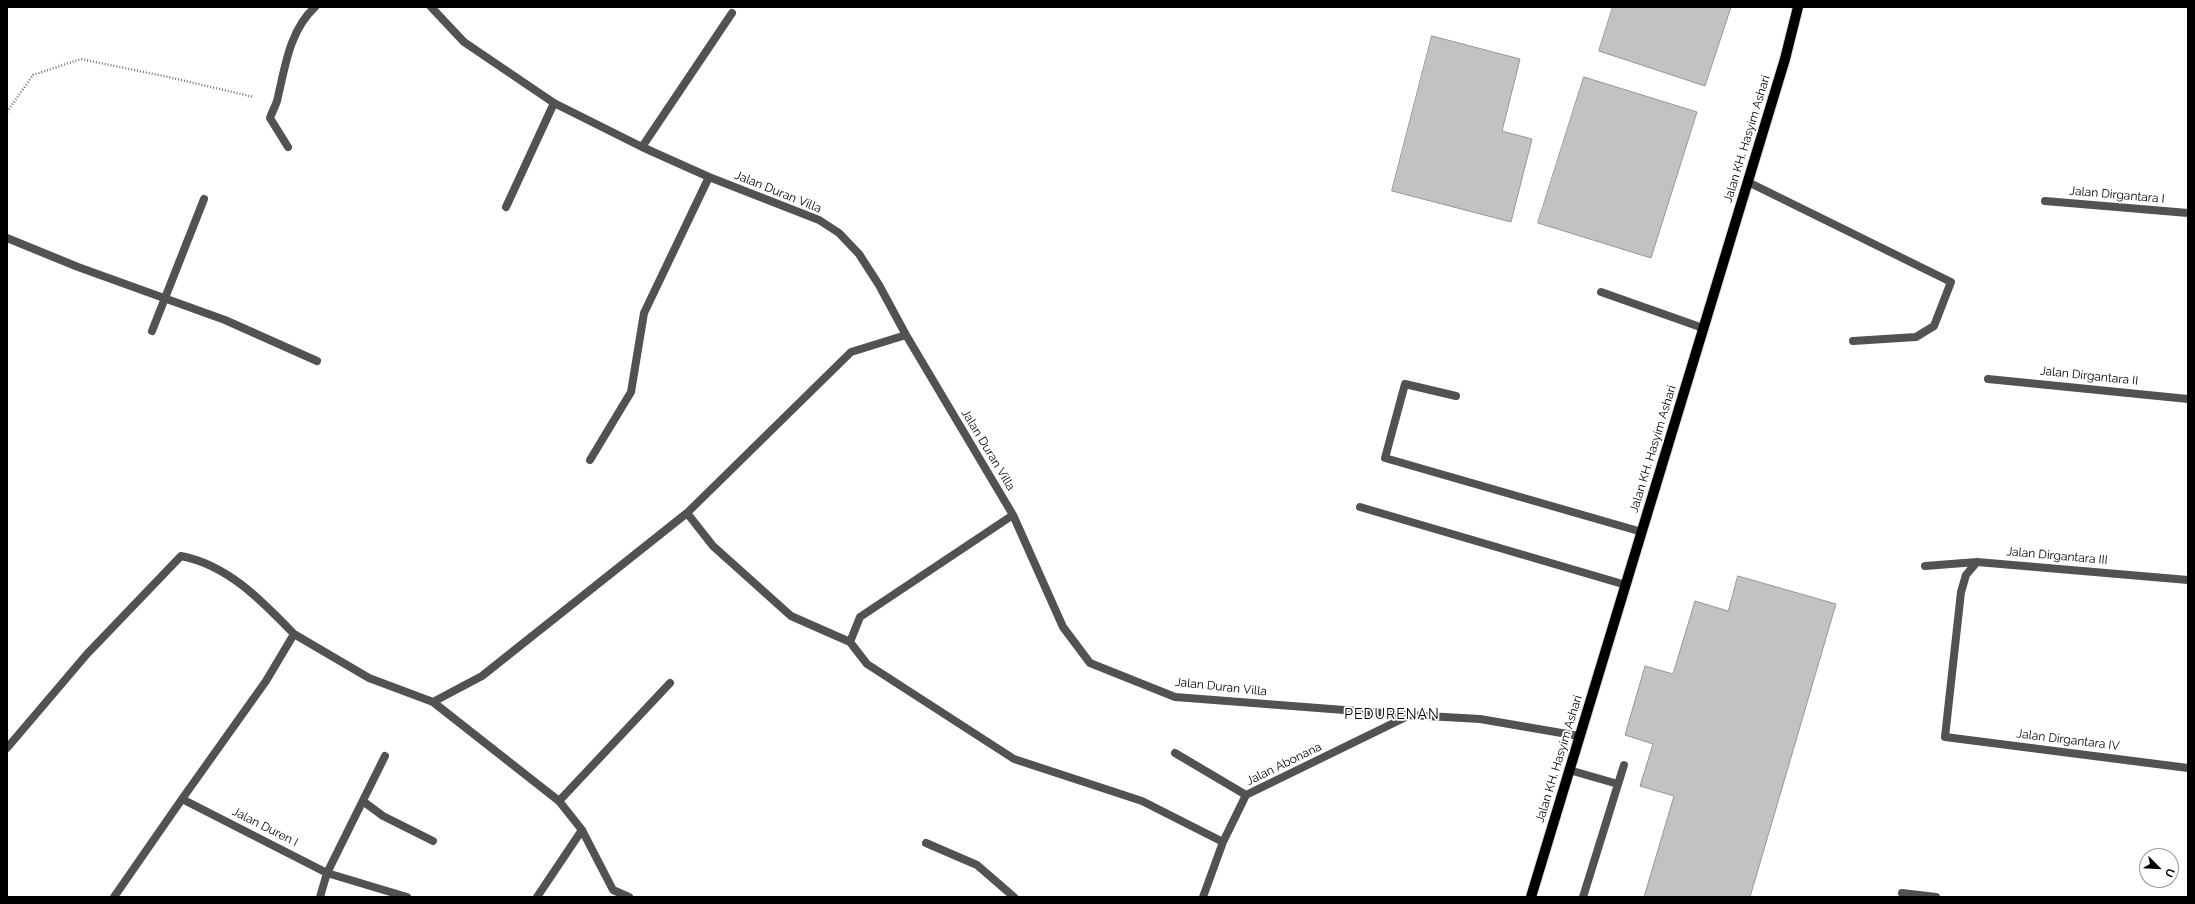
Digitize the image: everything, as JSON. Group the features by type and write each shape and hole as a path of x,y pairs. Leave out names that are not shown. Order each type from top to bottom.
{"main road":[{"name":"Jalan KH. Hasyim Ashari","path":"1531,897 1785,59 1798,7"}],"street":[{"path":"288,146 270,118 276,103 283,70 295,33 315,7"},
{"name":"Jalan Duran Villa","path":"431,7 464,42 554,103 642,147 709,177 819,220 838,233 858,254 879,285 906,335 1013,515 1037,565 1063,627 1090,663 1175,696 1409,715 1480,719 1579,736"},
{"path":"642,147 732,14"},
{"path":"506,207 554,103"},
{"path":"590,460 631,392 644,314 709,177"},
{"path":"1748,182 1951,282 1934,326 1916,337 1853,341"},
{"path":"152,331 204,199"},
{"name":"Jalan Dirgantara I","path":"2045,201 2188,213"},
{"path":"7,238 225,320 317,361"},
{"path":"1601,292 1703,328"},
{"path":"433,702 482,676 687,513 851,352 906,335"},
{"name":"Jalan Dirgantara II","path":"1988,379 2188,399"},
{"path":"1456,396 1406,384 1385,458 1642,532"},
{"path":"1360,507 1626,585"},
{"path":"687,513 713,546 791,616 850,642 867,664 1014,759 1142,801 1223,842"},
{"path":"850,642 860,617 1013,515"},
{"path":"7,748 86,654 181,556 201,560 232,577 294,634 370,678 433,702 559,801 582,830 613,890 629,897"},
{"name":"Jalan Dirgantara III","path":"1925,566 1977,562 2188,580"},
{"name":"Jalan Dirgantara IV","path":"1977,562 1966,575 1960,592 1945,737 2188,768"},
{"path":"114,897 266,681 294,634"},
{"path":"559,801 670,684"},
{"name":"Jalan Abonana","path":"1203,897 1223,842 1246,796 1409,715"},
{"path":"1175,753 1246,796"},
{"path":"320,897 327,873 364,802 385,756"},
{"path":"1583,897 1624,765"},
{"path":"1569,770 1618,784"},
{"name":"Jalan Duren I","path":"182,799 327,873 407,897"},
{"path":"364,802 383,816 433,841"},
{"path":"537,897 582,830"},
{"path":"926,844 977,865 1011,896"},
{"path":"1902,893 1936,897"}],"path":[{"path":"7,112 33,75 81,59 168,77 276,103"}],"building":[{"path":"1613,7 1731,7 1705,86 1599,51"},
{"path":"1432,36 1520,59 1502,131 1532,139 1511,222 1392,191"},
{"path":"1584,77 1697,112 1651,258 1538,223"},
{"path":"1738,576 1836,604 1750,897 1644,897 1674,796 1640,786 1653,744 1625,735 1645,666 1673,674 1695,601 1728,611"}],"district":[{"name":"PEDURENAN","path":"1392,715"}]}
